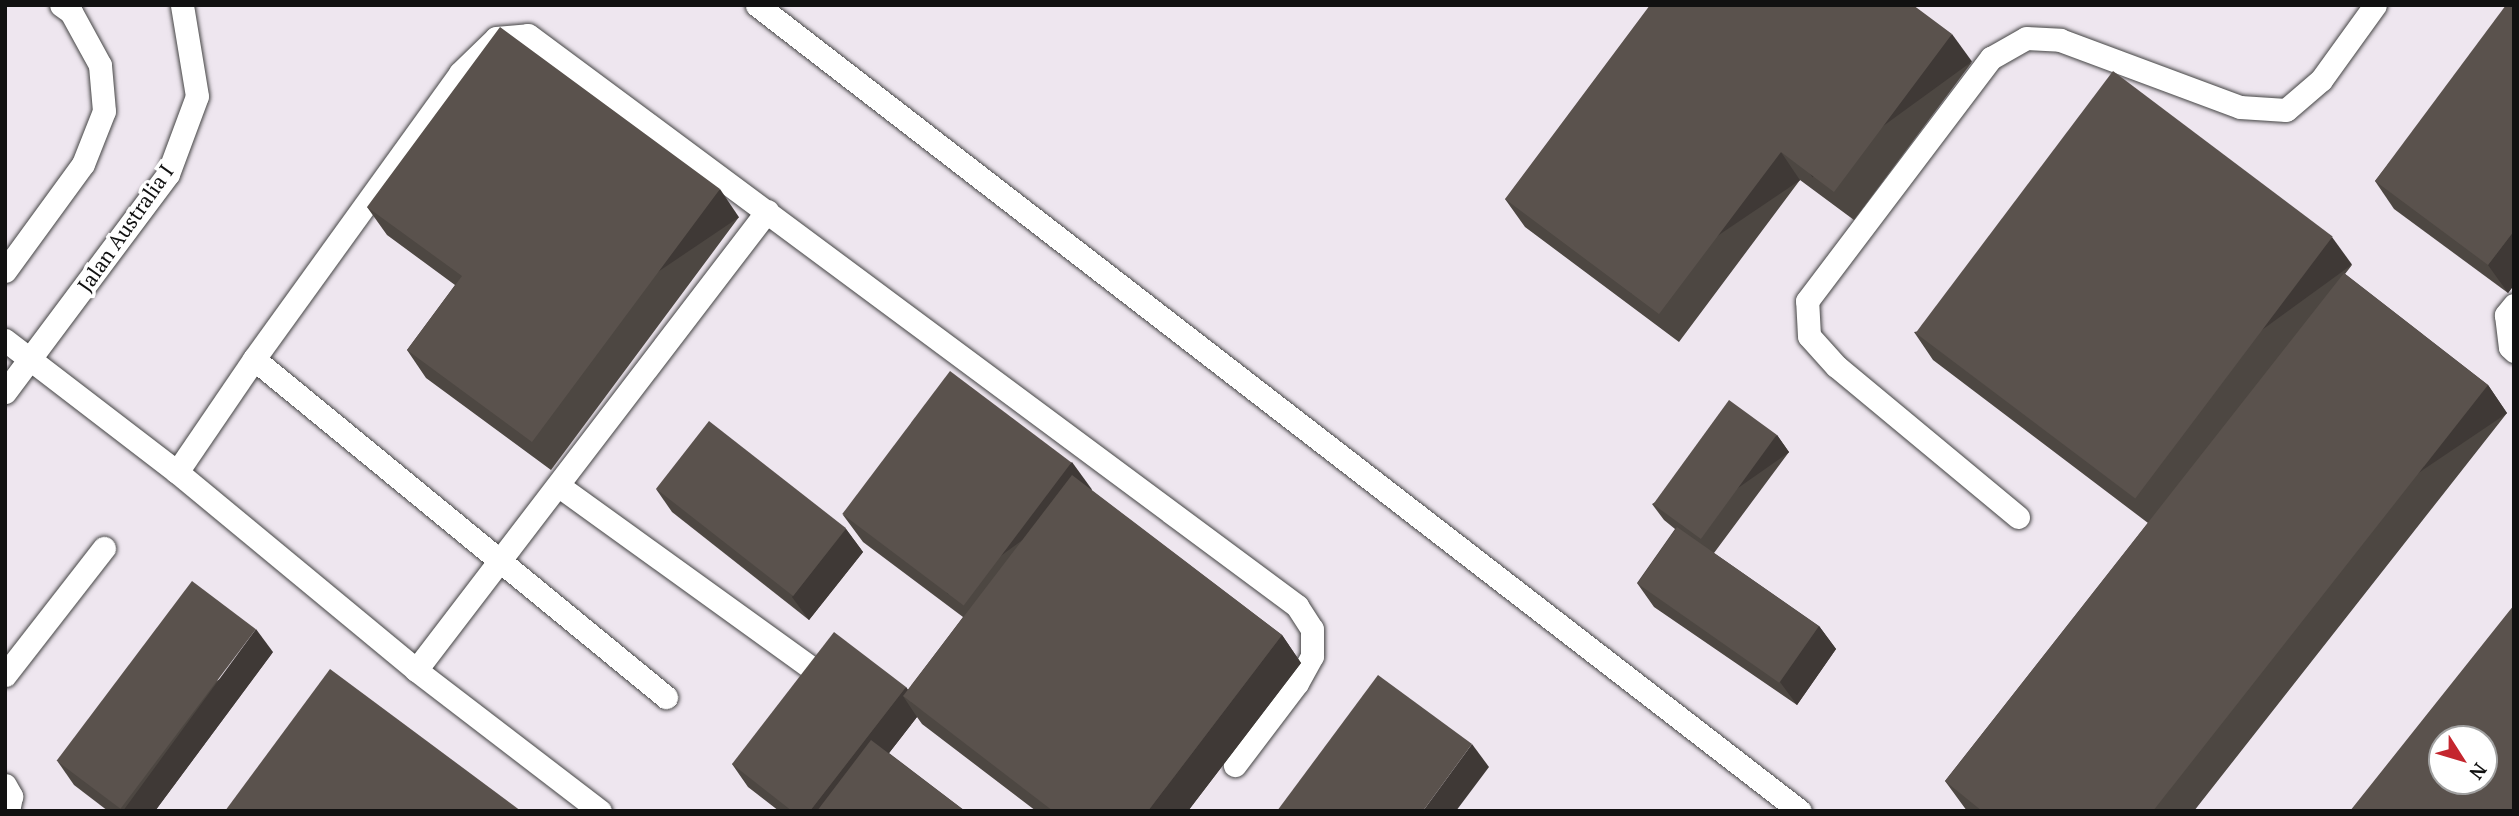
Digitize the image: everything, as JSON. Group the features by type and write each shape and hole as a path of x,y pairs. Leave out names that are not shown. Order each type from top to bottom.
{"lane":[{"path":"5,271 83,164 104,111 100,65 71,12 61,5"},
{"name":"Jalan Australia I","path":"5,392 168,174 197,96 182,5"},
{"path":"757,5 1800,811"},
{"path":"2018,517 1836,366 1809,336 1807,301 1991,58 2026,38 2060,40 2240,107 2286,110 2321,80 2375,5"},
{"path":"177,472 254,359 460,73 495,38 528,35 1297,606 1312,629 1312,656 1297,683 1235,765"},
{"path":"416,670 767,211"},
{"path":"2514,305 2506,315 2510,346 2514,351"},
{"path":"5,340 177,472 416,670 600,811"},
{"path":"254,359 666,697"},
{"path":"559,486 814,670"},
{"path":"5,675 104,548"},
{"path":"5,785 11,796 8,811"}],"shaded area":[{"path":"5,5 2514,5 2514,811 5,811"}],"building":[{"path":"1650,5 1913,5 1952,34 1834,192 1781,152 1659,314 1505,199"},
{"path":"2506,5 2514,5 2514,231 2488,265 2375,181"},
{"path":"500,27 720,189 532,442 407,350 462,276 367,207"},
{"path":"2113,71 2333,236 2135,498 1916,333"},
{"path":"2344,273 2488,385 2153,811 1982,811 1945,781"},
{"path":"950,371 1071,462 964,605 842,514"},
{"path":"1729,400 1777,435 1701,539 1653,504"},
{"path":"709,421 846,528 793,596 656,489"},
{"path":"1072,475 1282,635 1148,811 1053,811 903,696"},
{"path":"1677,527 1819,626 1779,683 1637,584"},
{"path":"192,581 256,629 120,809 57,761"},
{"path":"2514,605 2514,811 2350,811"},
{"path":"834,632 906,687 810,811 792,811 732,764"},
{"path":"330,669 521,811 225,811"},
{"path":"1378,675 1472,744 1423,811 1277,811"},
{"path":"871,740 965,811 817,811"}]}
